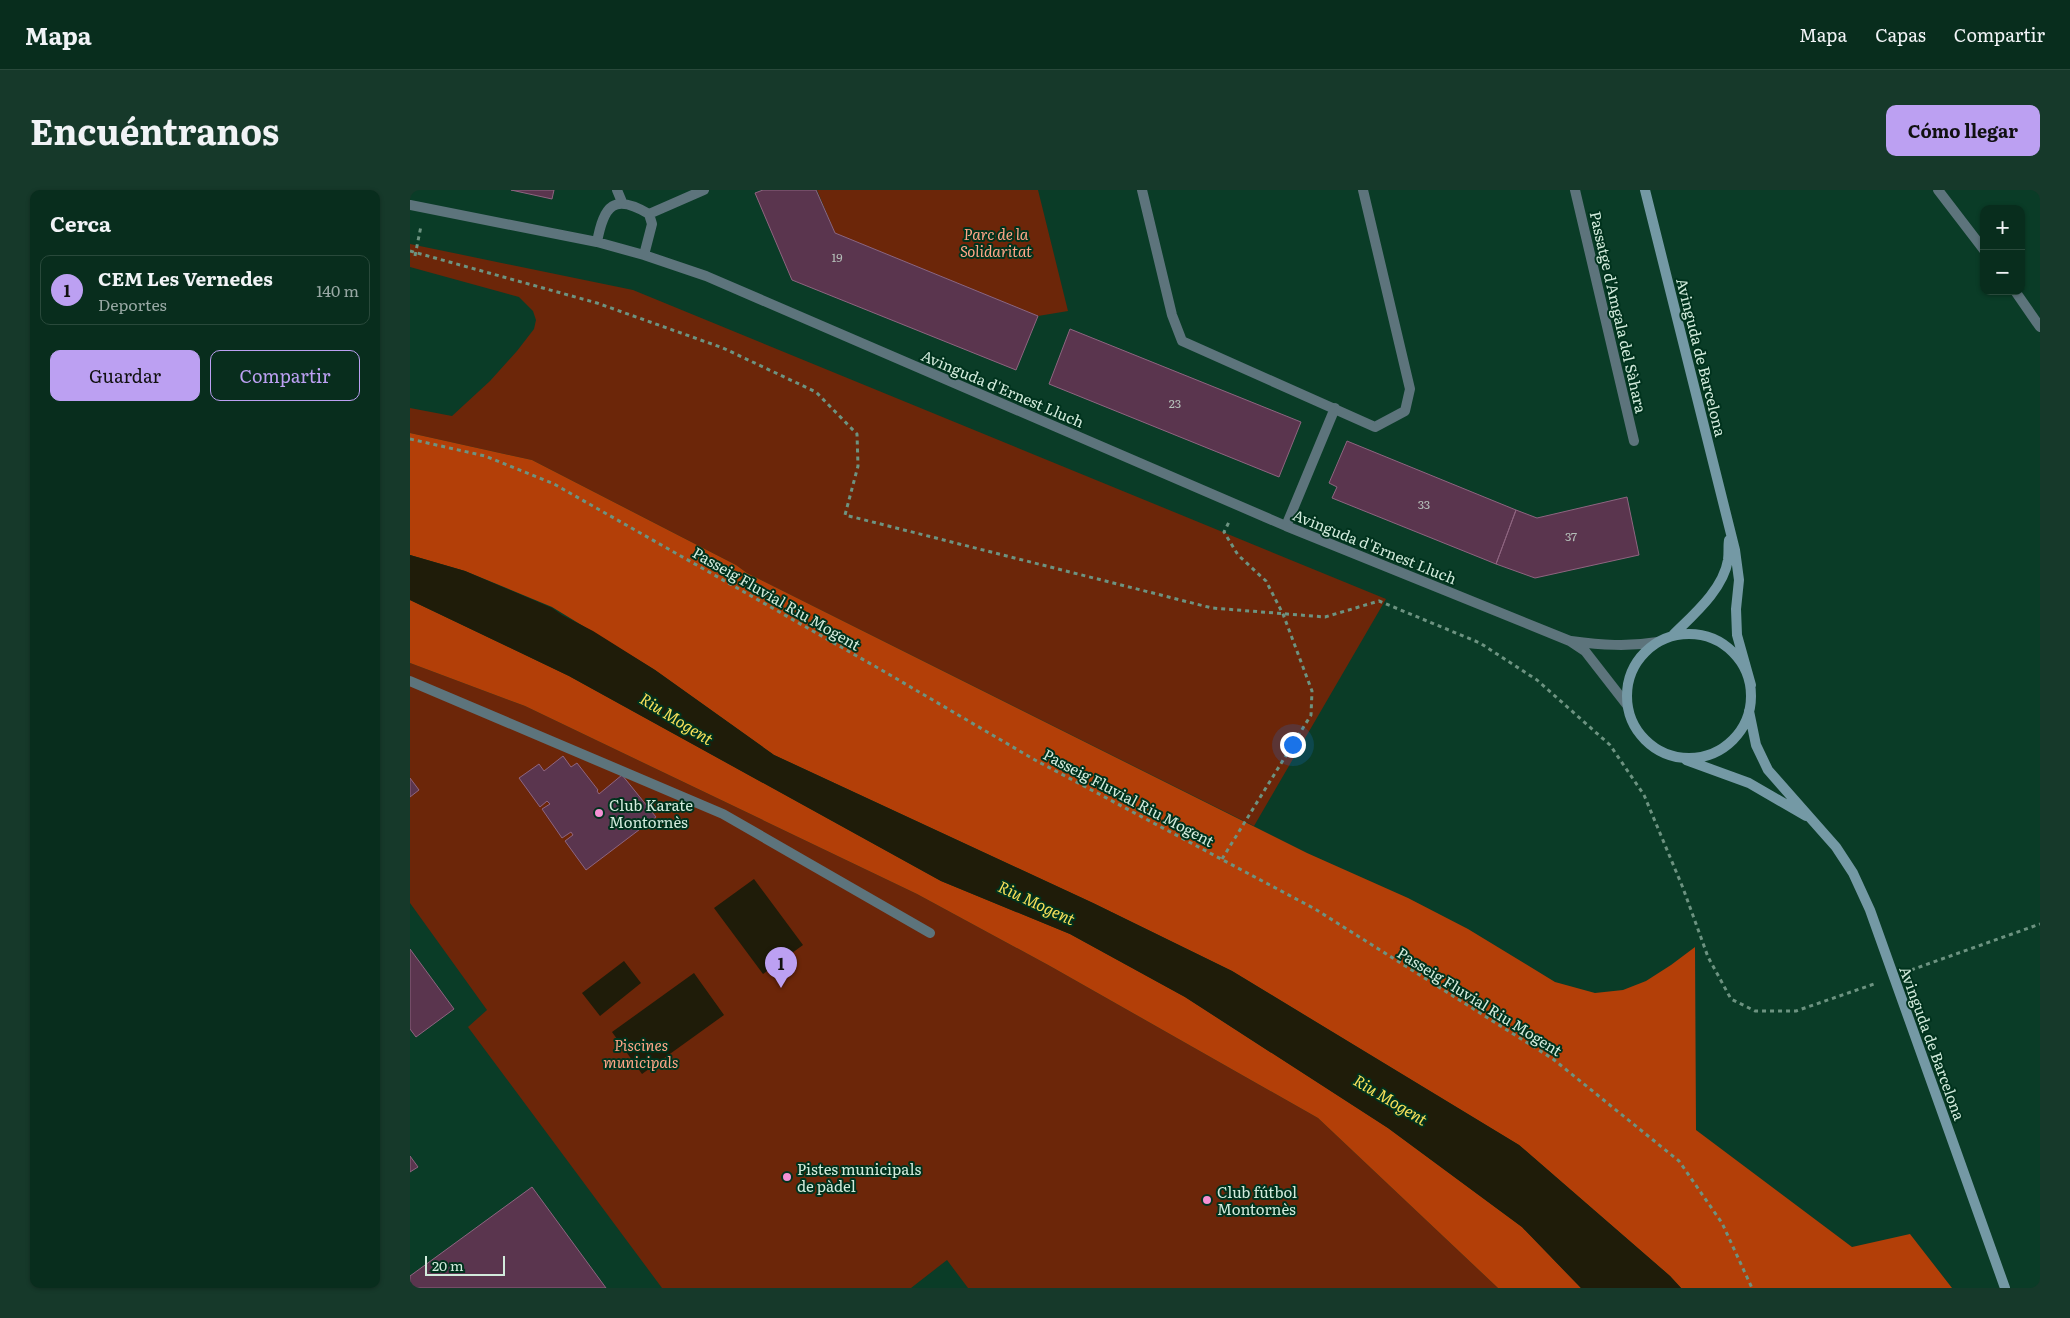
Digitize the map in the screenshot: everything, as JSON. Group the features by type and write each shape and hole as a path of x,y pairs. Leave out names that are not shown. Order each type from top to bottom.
{"street":[{"path":"617,190 622,202"},
{"path":"649,214 704,190"},
{"path":"1142,190 1172,315 1182,341 1335,408 1375,428 1405,411 1410,389 1363,190"},
{"name":"Passatge d'Amgala del Sàhara","path":"1575,190 1634,441"},
{"name":"Avinguda de Barcelona","path":"1645,190 1729,531"},
{"path":"1938,190 1980,245"},
{"path":"598,242 601,224 609,208 622,202 633,204 649,214 652,224 644,255"},
{"name":"Avinguda d'Ernest Lluch","path":"410,205 598,242 706,276 1286,526 1570,641"},
{"path":"2018,295 2040,327"},
{"path":"1286,526 1335,408"},
{"path":"1673,635 1698,611 1715,590 1728,561 1729,531"},
{"path":"1570,641 1585,652 1627,705 1636,730 1654,747 1670,756 1698,758 1716,752 1734,740 1747,720 1752,698 1751,685 1737,635 1736,609 1739,580 1735,550 1729,531"},
{"path":"1627,705 1627,686 1638,660 1658,642 1673,635 1690,633 1720,641 1735,653 1747,671 1751,685"},
{"path":"1570,641 1614,645 1658,642"},
{"path":"410,681 724,814 930,933"},
{"name":"Avinguda de Barcelona","path":"1748,711 1756,745 1768,770 1836,847 1853,873 1870,910 2005,1288"},
{"path":"1683,758 1749,783 1812,819"}],"path":[{"path":"416,254 425,208"},
{"path":"410,251 597,303 723,348 816,392 857,434 858,466 845,515 1212,608 1325,617 1379,602 1480,644 1537,680 1610,745 1644,795 1683,888 1708,957 1732,999 1755,1011 1796,1011 2040,924"},
{"name":"Passeig Fluvial Riu Mogent","path":"410,439 484,456 554,484 876,667 1035,760 1315,910 1553,1059 1679,1161 1722,1223 1752,1288"},
{"path":"1222,860 1311,715 1312,691 1283,614 1266,581 1238,555 1224,532 1236,504"}],"green space":[{"name":"Parc de la Solidaritat","path":"817,190 1038,190 1068,311 1038,316 835,233"},
{"path":"410,244 633,290 1386,599 1254,826 747,573 736,565 532,460 410,433 410,408 452,416 490,381 517,351 534,329 536,320 533,311 519,297 410,267"},
{"name":"Piscines municipals","path":"410,663 525,706 917,894 1050,966 1318,1118 1498,1288 968,1288 947,1260 911,1288 662,1288 468,1027 487,1010 410,903"}],"shaded area":[{"path":"410,433 532,460 736,565 747,573 1307,853 1408,898 1468,929 1555,982 1595,993 1623,990 1646,981 1695,947 1696,1130 1852,1247 1910,1234 1952,1288 1681,1288 1670,1276 1519,1145 1232,971 1093,903 774,755 655,670 552,607 465,571 410,555"},
{"path":"410,600 569,676 941,881 1070,934 1185,997 1388,1128 1522,1227 1581,1288 1498,1288 1318,1118 1050,966 917,894 525,706 410,663"}],"water":[{"name":"Riu Mogent","path":"410,555 465,571 552,608 655,670 774,755 1093,903 1232,971 1519,1145 1670,1276 1681,1288 1581,1288 1522,1227 1388,1128 1185,997 1070,934 941,881 569,676 410,600"},
{"path":"754,879 803,945 763,974 714,908"},
{"path":"624,961 641,983 600,1016 582,993"},
{"path":"694,973 724,1015 642,1074 612,1032"}],"building":[{"path":"511,190 554,190 552,199"},
{"path":"763,190 816,190 835,233 1038,316 1016,370 792,280 755,193"},
{"path":"1070,329 1301,422 1279,477 1049,384"},
{"path":"1347,441 1516,510 1496,564 1332,498 1337,487 1329,483"},
{"path":"1627,497 1639,555 1535,578 1496,564 1516,510 1537,518"},
{"name":"Club Karate Montornès","path":"563,756 571,767 577,763 599,794 622,775 656,817 586,870 565,841 573,835 571,832 562,838 542,809 550,804 547,801 540,807 519,778 539,764 544,771"},
{"path":"410,778 419,790 410,797"},
{"path":"410,949 454,1009 416,1037 410,1029"},
{"path":"410,1156 418,1167 410,1172"},
{"path":"532,1187 606,1288 412,1288 410,1276"}],"place":[{"name":"Club Karate Montornès","path":"599,813"},
{"name":"CEM Les Vernedes","path":"781,988"},
{"name":"Pistes municipals de pàdel","path":"787,1177"},
{"name":"Club fútbol Montornès","path":"1207,1200"}]}
